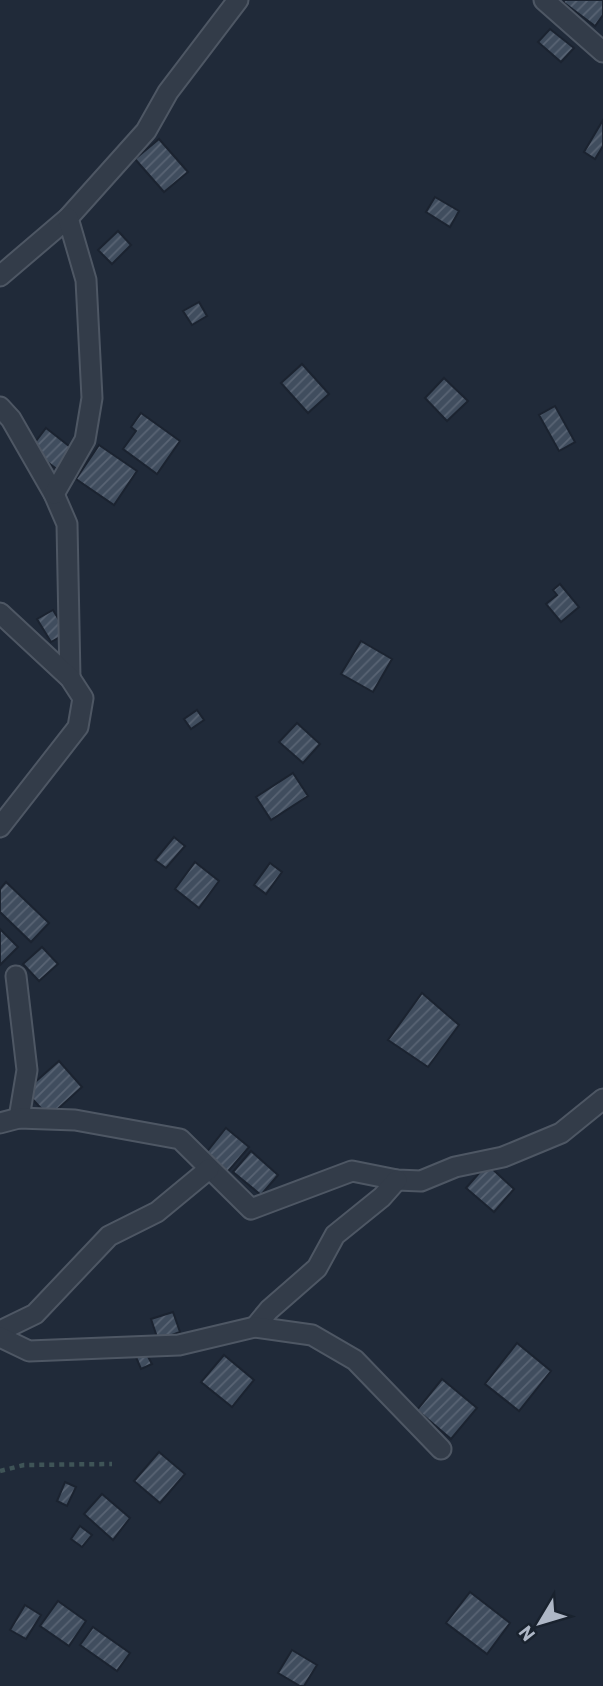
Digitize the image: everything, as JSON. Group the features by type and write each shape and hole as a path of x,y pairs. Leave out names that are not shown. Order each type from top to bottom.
{"street":[{"path":"0,276 68,218 146,131 168,93 238,0"},
{"path":"544,0 603,52"},
{"path":"54,494 85,440 92,398 86,280 68,218"},
{"path":"0,407 11,419 54,494 67,524 70,678"},
{"path":"0,613 70,678 83,698 78,727 0,827"},
{"path":"16,976 27,1070 19,1118"},
{"path":"0,1123 19,1118 75,1120 180,1139 251,1209 352,1171 397,1180 421,1181 455,1167 503,1157 561,1133 603,1099"},
{"path":"0,1331 35,1314 109,1236 157,1212 209,1169"},
{"path":"255,1327 269,1310 317,1268 335,1235 382,1197 397,1180"},
{"path":"0,1337 29,1352 179,1345 255,1327 312,1335 355,1360 441,1449"}],"path":[{"path":"0,1471 24,1465 112,1464"}],"building":[{"path":"603,0 603,15 595,26 563,2"},
{"path":"550,29 574,48 561,62 538,42"},
{"path":"603,120 603,146 595,159 584,152"},
{"path":"159,139 188,172 164,192 135,159"},
{"path":"435,197 459,211 450,227 426,212"},
{"path":"118,231 131,245 112,264 98,250"},
{"path":"199,302 207,316 192,325 183,311"},
{"path":"302,364 329,394 308,413 281,383"},
{"path":"444,378 468,401 447,421 425,398"},
{"path":"555,406 575,442 559,451 539,415"},
{"path":"141,413 180,441 157,474 123,449 136,431 131,427"},
{"path":"46,428 74,450 58,470 30,449"},
{"path":"99,445 137,471 114,505 76,479"},
{"path":"560,584 579,607 561,622 546,604 557,595 553,590"},
{"path":"53,610 67,633 51,642 37,619"},
{"path":"361,641 392,659 373,692 341,674"},
{"path":"197,710 204,720 191,729 184,719"},
{"path":"297,723 320,744 303,763 279,742"},
{"path":"293,773 308,796 271,820 256,797"},
{"path":"174,837 185,846 166,868 155,860"},
{"path":"195,862 219,881 199,908 175,889"},
{"path":"270,863 282,872 266,894 254,885"},
{"path":"6,882 49,923 31,942 0,912 0,889"},
{"path":"0,929 18,947 0,965"},
{"path":"42,947 58,964 39,981 23,964"},
{"path":"422,993 459,1025 428,1067 388,1040"},
{"path":"59,1061 82,1087 49,1117 25,1091"},
{"path":"226,1128 249,1147 225,1175 206,1153"},
{"path":"251,1151 278,1175 261,1195 233,1172"},
{"path":"487,1164 514,1189 494,1212 466,1188"},
{"path":"173,1312 180,1332 158,1340 151,1319"},
{"path":"517,1343 551,1371 519,1411 485,1384"},
{"path":"146,1353 152,1364 141,1369 136,1357"},
{"path":"224,1355 254,1380 232,1407 201,1382"},
{"path":"442,1379 477,1408 451,1439 417,1410"},
{"path":"159,1452 185,1474 160,1503 134,1481"},
{"path":"65,1482 76,1487 67,1506 57,1501"},
{"path":"102,1494 130,1518 113,1540 84,1514"},
{"path":"80,1526 92,1535 82,1547 71,1539"},
{"path":"470,1592 510,1623 487,1654 446,1623"},
{"path":"58,1601 86,1621 69,1646 40,1626"},
{"path":"25,1605 41,1615 26,1639 10,1630"},
{"path":"93,1627 130,1653 117,1671 80,1645"},
{"path":"292,1650 317,1665 304,1686 278,1673"}]}
